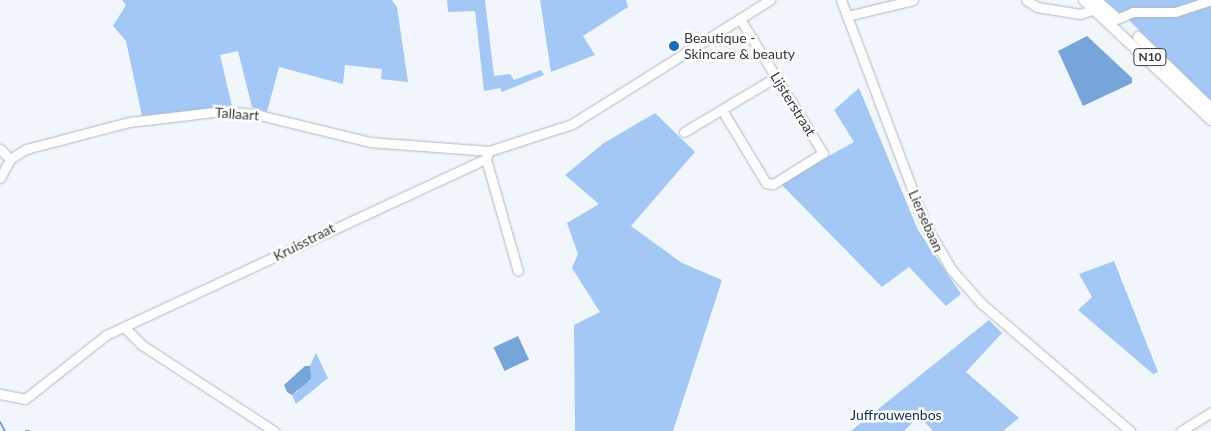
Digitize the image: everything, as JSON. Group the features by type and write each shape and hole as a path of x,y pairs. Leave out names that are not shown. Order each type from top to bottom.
{"main road":[{"name":"N10","path":"1084,0 1096,4 1118,18 1211,108"},
{"name":"N10","path":"1096,4 1211,120"}],"street":[{"name":"Kruisstraat","path":"0,394 24,399 92,344 488,155 516,146 594,113 770,0"},
{"name":"Liersebaan","path":"841,0 926,226 950,269 982,304 1130,431"},
{"path":"847,16 913,0"},
{"path":"1026,0 1037,7 1080,14 1096,4"},
{"path":"1118,18 1133,12 1175,12 1211,0"},
{"name":"Lijsterstraat","path":"722,110 766,183 773,184 823,154 740,19"},
{"path":"684,132 776,77"},
{"name":"Tallaart","path":"10,159 26,149 129,122 222,111 254,114 370,142 488,155"},
{"path":"0,150 10,159 0,178"},
{"path":"488,155 518,271"},
{"path":"125,328 137,342 274,431"},
{"path":"1181,431 1211,412"}],"green space":[{"path":"122,0 392,0 397,7 408,82 381,79 382,69 345,65 343,84 279,67 267,112 252,107 238,51 220,55 232,106 142,116 126,41 113,26 126,5"},
{"path":"447,0 485,0 494,76 510,74 514,80 541,70 544,75 502,92 500,88 484,91 475,11 448,12"},
{"path":"540,0 626,0 628,7 583,36 595,55 551,72"},
{"path":"1104,0 1200,0 1184,7 1120,13"},
{"path":"1211,3 1211,102 1125,16"},
{"path":"859,88 918,230 961,294 946,306 909,267 882,287 780,183 854,142 834,110"},
{"path":"655,113 695,152 631,226 682,263 722,280 673,431 575,431 574,325 600,312 572,268 578,254 567,223 599,204 565,175 604,143"},
{"path":"1114,261 1158,372 1153,374 1078,310 1092,297 1079,274"},
{"name":"Juffrouwenbos","path":"989,320 1002,333 966,372 1019,418 1003,431 933,431 919,416 904,431 851,431"},
{"path":"316,353 328,378 296,404 292,395 298,391"}],"shaded area":[{"path":"1087,36 1132,78 1132,83 1083,106 1058,51"},
{"path":"518,336 529,360 505,371 494,347"},
{"path":"305,366 310,366 311,379 292,395 287,392 284,385"}],"waterway":[{"path":"0,422 5,431"}],"place":[{"name":"Beautique - Skincare & beauty","path":"674,46"}]}
